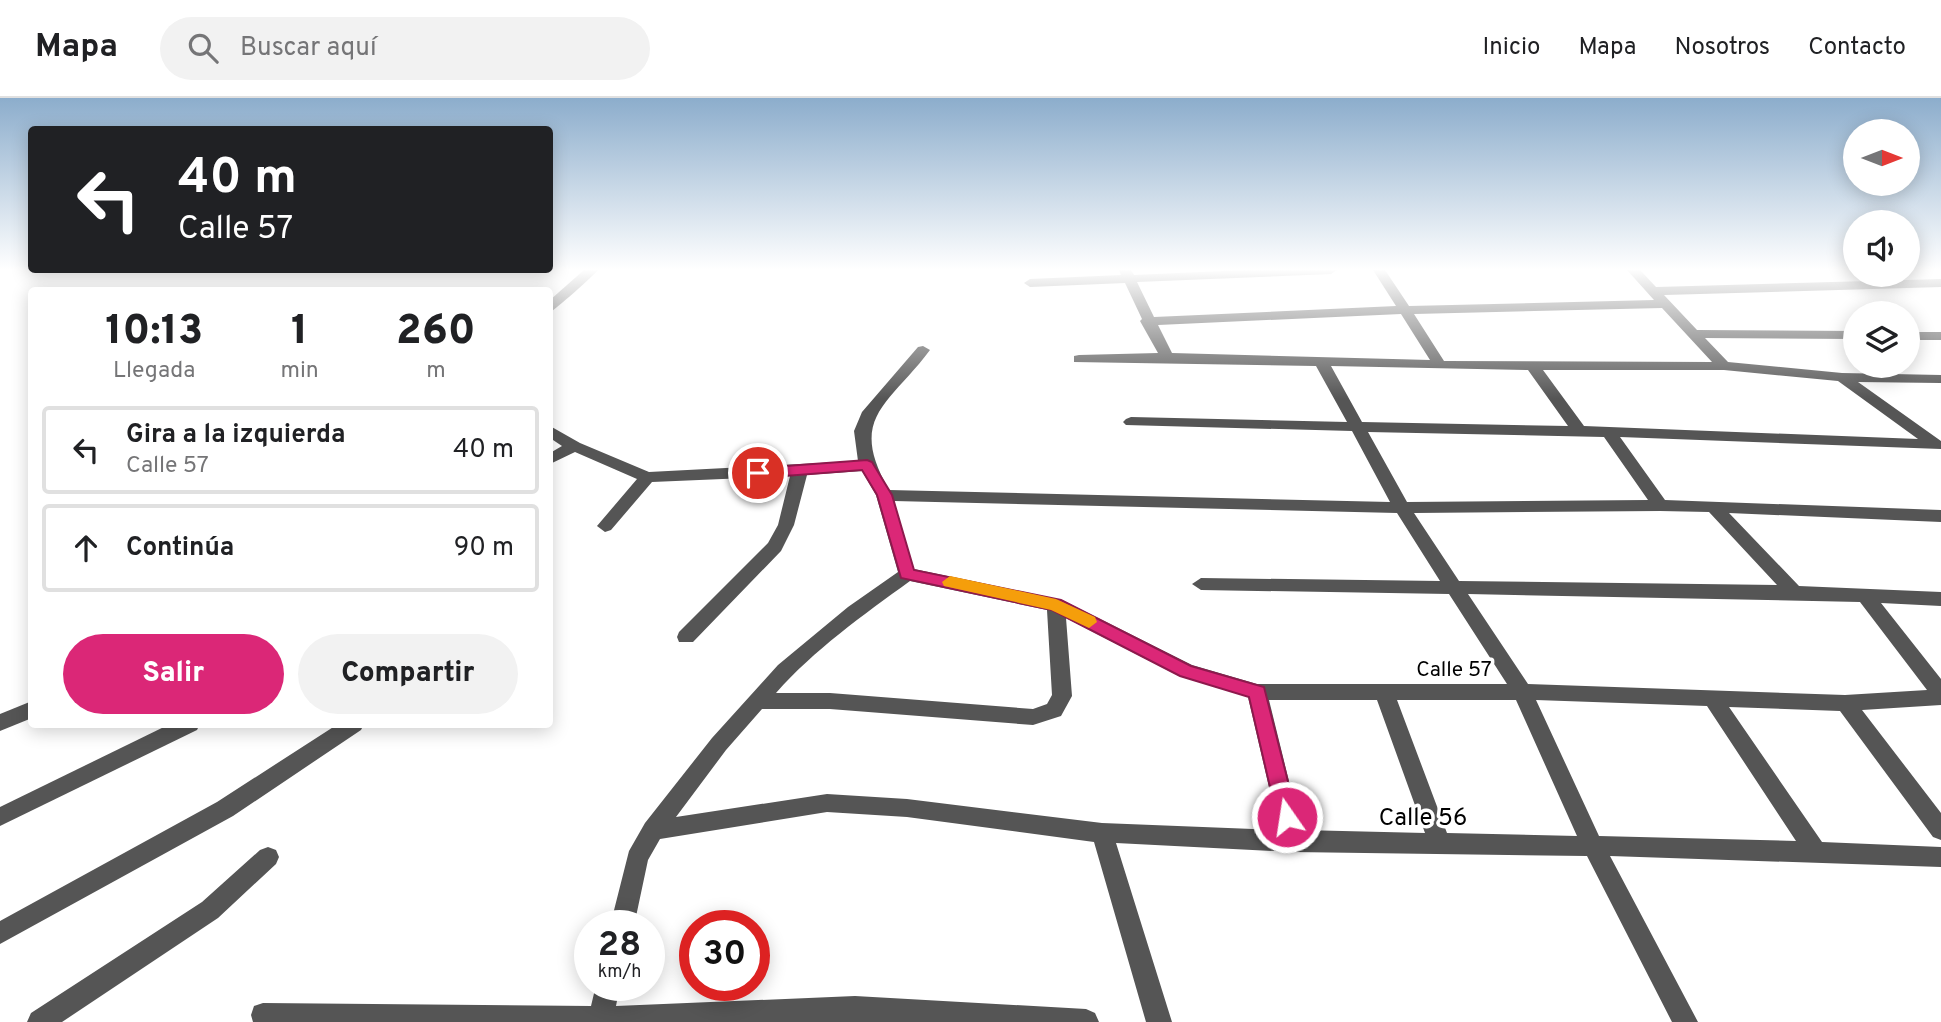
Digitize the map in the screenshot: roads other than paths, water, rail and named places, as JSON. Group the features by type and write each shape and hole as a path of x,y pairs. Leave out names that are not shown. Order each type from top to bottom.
{"street":[{"path":"1144,313 1167,357"},
{"path":"1147,321 1332,313"},
{"path":"1407,313 1440,365"},
{"path":"1675,313 1724,366"},
{"path":"1694,334 1843,335"},
{"path":"1920,336 1941,336"},
{"path":"626,910 637,858 653,830 719,744 785,670 854,612 907,574 884,495 867,465 862,432 870,412 923,350"},
{"path":"1079,359 1167,357 1440,365 1724,366 1842,377 1941,379"},
{"path":"1321,361 1402,508 1522,692 1592,844 1685,1022"},
{"path":"1532,365 1579,430"},
{"path":"1842,377 1938,447"},
{"path":"1131,422 1579,430 1938,447"},
{"path":"1608,432 1660,505"},
{"path":"553,434 574,446 647,477 867,465"},
{"path":"553,457 574,446"},
{"path":"686,637 775,547 786,525 800,470"},
{"path":"605,526 647,477"},
{"path":"884,495 1402,508 1713,506 1941,516"},
{"path":"1713,506 1794,592"},
{"name":"Calle 57","path":"907,574 1056,605 1186,671 1257,692 1522,692 1845,703 1941,695"},
{"path":"1201,584 1794,592 1941,598"},
{"path":"1866,597 1941,695"},
{"path":"758,701 830,701 1033,717 1054,710 1062,696 1056,605"},
{"path":"1257,692 1293,842"},
{"path":"1384,692 1440,843"},
{"path":"1712,698 1815,850"},
{"path":"1845,703 1941,830"},
{"path":"0,723 28,711"},
{"path":"0,817 182,728"},
{"path":"0,933 224,812 276,780 348,728"},
{"name":"Calle 56","path":"653,830 827,803 907,808 1102,833 1293,842 1592,844 1815,850 1941,857"},
{"path":"1102,833 1159,1022"},
{"path":"40,1022 210,910 268,857"},
{"path":"601,1019 605,1001"},
{"path":"264,1015 627,1020 855,1008 1086,1022"}]}
